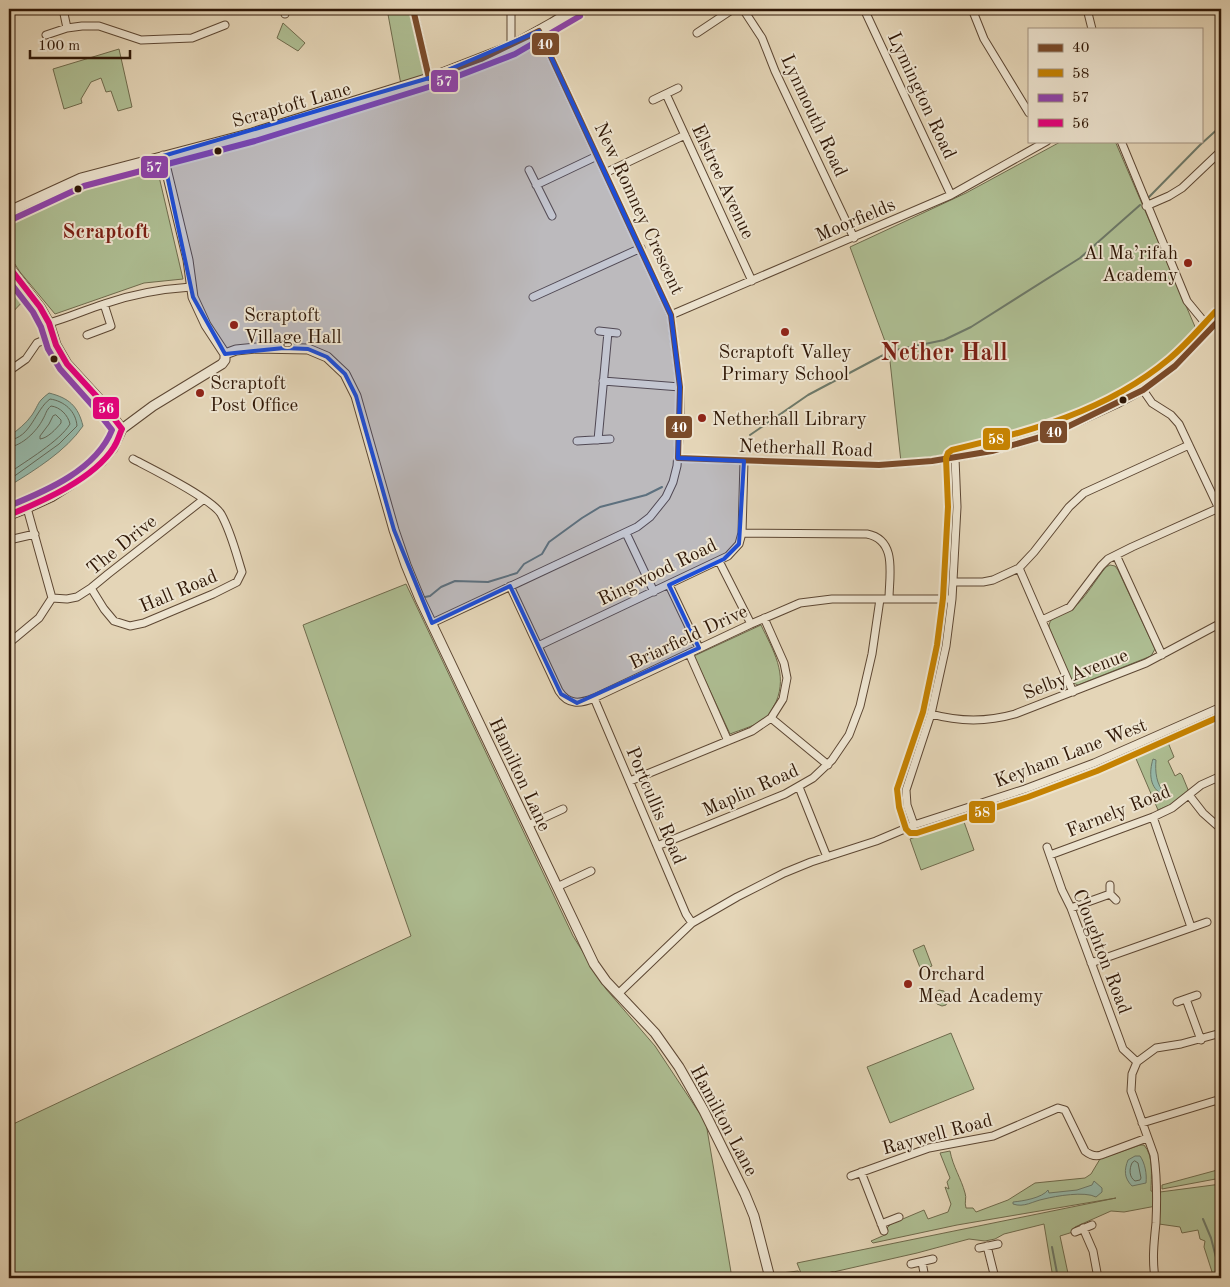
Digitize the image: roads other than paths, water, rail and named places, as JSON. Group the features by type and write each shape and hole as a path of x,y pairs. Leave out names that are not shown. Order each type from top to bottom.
{"street":[{"path":"63,9 67,28"},
{"path":"414,9 429,78"},
{"path":"511,9 511,46"},
{"name":"Scraptoft Lane","path":"9,211 81,178 252,133 429,78 511,46 575,9"},
{"path":"697,33 733,9"},
{"name":"Lynmouth Road","path":"743,9 762,38 775,71 854,238"},
{"name":"Lymington Road","path":"864,9 952,195"},
{"path":"972,9 984,39 1028,111"},
{"path":"1086,9 1092,28"},
{"path":"46,35 67,28 99,26 141,40 192,38 225,25"},
{"name":"New Romney Crescent","path":"432,623 644,523 661,504 673,482 678,458 680,388 671,315 539,31"},
{"path":"653,100 678,88"},
{"name":"Elstree Avenue","path":"666,94 752,281"},
{"path":"605,173 685,135"},
{"name":"Moorfields","path":"671,315 952,195 1045,142"},
{"path":"1121,142 1146,206 1187,301 1210,329"},
{"path":"1146,206 1182,188 1221,151"},
{"path":"9,515 58,492 102,461 113,448 122,429 153,406 226,360 225,354 198,310 191,287 188,260 163,156"},
{"path":"536,185 597,156"},
{"path":"529,170 552,216"},
{"path":"533,297 641,248"},
{"path":"9,268 40,307 49,322 61,355 67,364 100,400 122,429"},
{"path":"49,322 68,318 104,304 159,289 191,287"},
{"path":"87,335 111,326 104,304"},
{"name":"Netherhall Road","path":"678,458 879,465 955,458 992,451 1044,436 1118,404 1143,390 1175,366 1221,318"},
{"path":"599,331 617,332"},
{"path":"598,440 608,332"},
{"path":"9,371 26,359 37,343 54,336"},
{"name":"Hamilton Lane","path":"225,354 250,348 308,349 327,357 345,374 356,396 394,530 406,565 432,623 594,964 606,982 655,1034 679,1067 704,1111 754,1216 770,1278"},
{"path":"604,381 680,388"},
{"path":"1042,620 1070,607 1101,566 1116,555 1220,511 1177,420 1171,414 1152,403 1143,390"},
{"path":"577,441 610,439"},
{"path":"954,582 983,582 1002,577 1019,568 1034,552 1069,506 1084,492 1189,445"},
{"path":"914,825 907,805 906,790 931,714 946,646 954,582 957,507 955,458"},
{"name":"Hall Road","path":"91,588 114,621 130,626 173,612 237,582 242,572 234,543 220,513 204,499 133,459"},
{"name":"Ringwood Road","path":"538,646 719,561 736,549 742,533 744,461"},
{"name":"The Drive","path":"52,598 67,599 77,597 91,588 204,499"},
{"path":"9,643 39,618 52,598 27,508"},
{"path":"626,533 654,592"},
{"path":"742,533 867,534 876,537 887,547 890,555 889,599"},
{"path":"9,540 35,534"},
{"path":"1116,555 1162,656"},
{"path":"719,561 750,624"},
{"path":"1019,568 1073,692"},
{"path":"669,585 699,648"},
{"name":"Briarfield Drive","path":"510,586 559,691 563,697 577,703 594,698 789,607 812,601 832,599 952,599"},
{"name":"Maplin Road","path":"657,846 799,787 828,765 844,744 857,716 872,654 880,599"},
{"path":"630,781 758,728 772,718 783,699 787,678 782,656 764,618"},
{"name":"Selby Avenue","path":"931,714 964,720 995,719 1016,714 1162,656 1221,623"},
{"path":"689,653 728,740"},
{"name":"Portcullis Road","path":"594,698 686,914 692,923"},
{"name":"Keyham Lane West","path":"618,994 692,923 776,877 827,857 876,841 914,825 1025,789 1094,763 1221,707"},
{"path":"772,718 828,765"},
{"name":"Farnely Road","path":"1050,855 1153,817 1172,808 1201,785 1221,776"},
{"path":"799,787 827,857"},
{"path":"1189,795 1203,813 1221,829"},
{"path":"528,825 563,809"},
{"path":"1153,817 1191,927"},
{"name":"Cloughton Road","path":"1046,847 1062,890 1071,908 1123,1049 1128,1056 1137,1062"},
{"path":"557,887 591,871"},
{"path":"1110,885 1110,894 1116,900"},
{"path":"1071,908 1110,894"},
{"path":"1091,963 1207,922"},
{"path":"1177,1002 1197,995"},
{"path":"1186,999 1200,1040"},
{"path":"1143,1278 1155,1277 1153,1242 1156,1206 1155,1166 1148,1138 1131,1091 1132,1074 1137,1062 1156,1048 1200,1040 1221,1033"},
{"path":"1142,1123 1221,1100"},
{"name":"Raywell Road","path":"851,1176 929,1148 993,1136 1058,1108 1065,1110 1085,1151 1097,1157 1148,1138"},
{"path":"861,1172 882,1227 899,1217"},
{"path":"1075,1232 1092,1225"},
{"path":"1083,1228 1093,1251 1098,1278"},
{"path":"979,1248 998,1244"},
{"path":"987,1246 995,1278"},
{"path":"911,1264 933,1259"},
{"path":"922,1262 925,1278"}],"water":[{"path":"49,393 62,397 72,404 83,426 59,452 9,486 9,437 27,421 40,401"},
{"path":"1153,759 1156,760 1157,778 1165,793 1164,795 1155,789 1151,780"},
{"path":"1135,1156 1140,1156 1143,1162 1146,1172 1146,1183 1132,1186 1127,1180 1125,1171 1128,1160"},
{"path":"1094,1181 1102,1188 1102,1192 1096,1197 1085,1194 1070,1195 1040,1200 1025,1205 1013,1204 1013,1202 1037,1197 1048,1190 1049,1193 1077,1190 1092,1185"}],"waterway":[{"path":"1149,197 1221,126"},
{"path":"896,350 944,340 971,327 1080,258 1140,205"},
{"path":"750,435 808,395 889,352"},
{"path":"425,597 455,581 488,582 517,573 524,564 542,554 549,542 600,507 646,495 662,487"},
{"path":"1203,1219 1211,1238 1221,1277"},
{"path":"1052,1247 1058,1278"}],"place":[{"name":"Al Ma’rifah Academy","path":"1188,263"},
{"name":"Scraptoft Village Hall","path":"234,325"},
{"name":"Scraptoft Valley Primary School","path":"785,332"},
{"name":"Scraptoft Post Office","path":"200,393"},
{"name":"Netherhall Library","path":"702,418"},
{"name":"Orchard Mead Academy","path":"908,984"}],"district":[{"name":"Scraptoft","path":"106,231"},
{"name":"Nether Hall","path":"944,352"}]}
